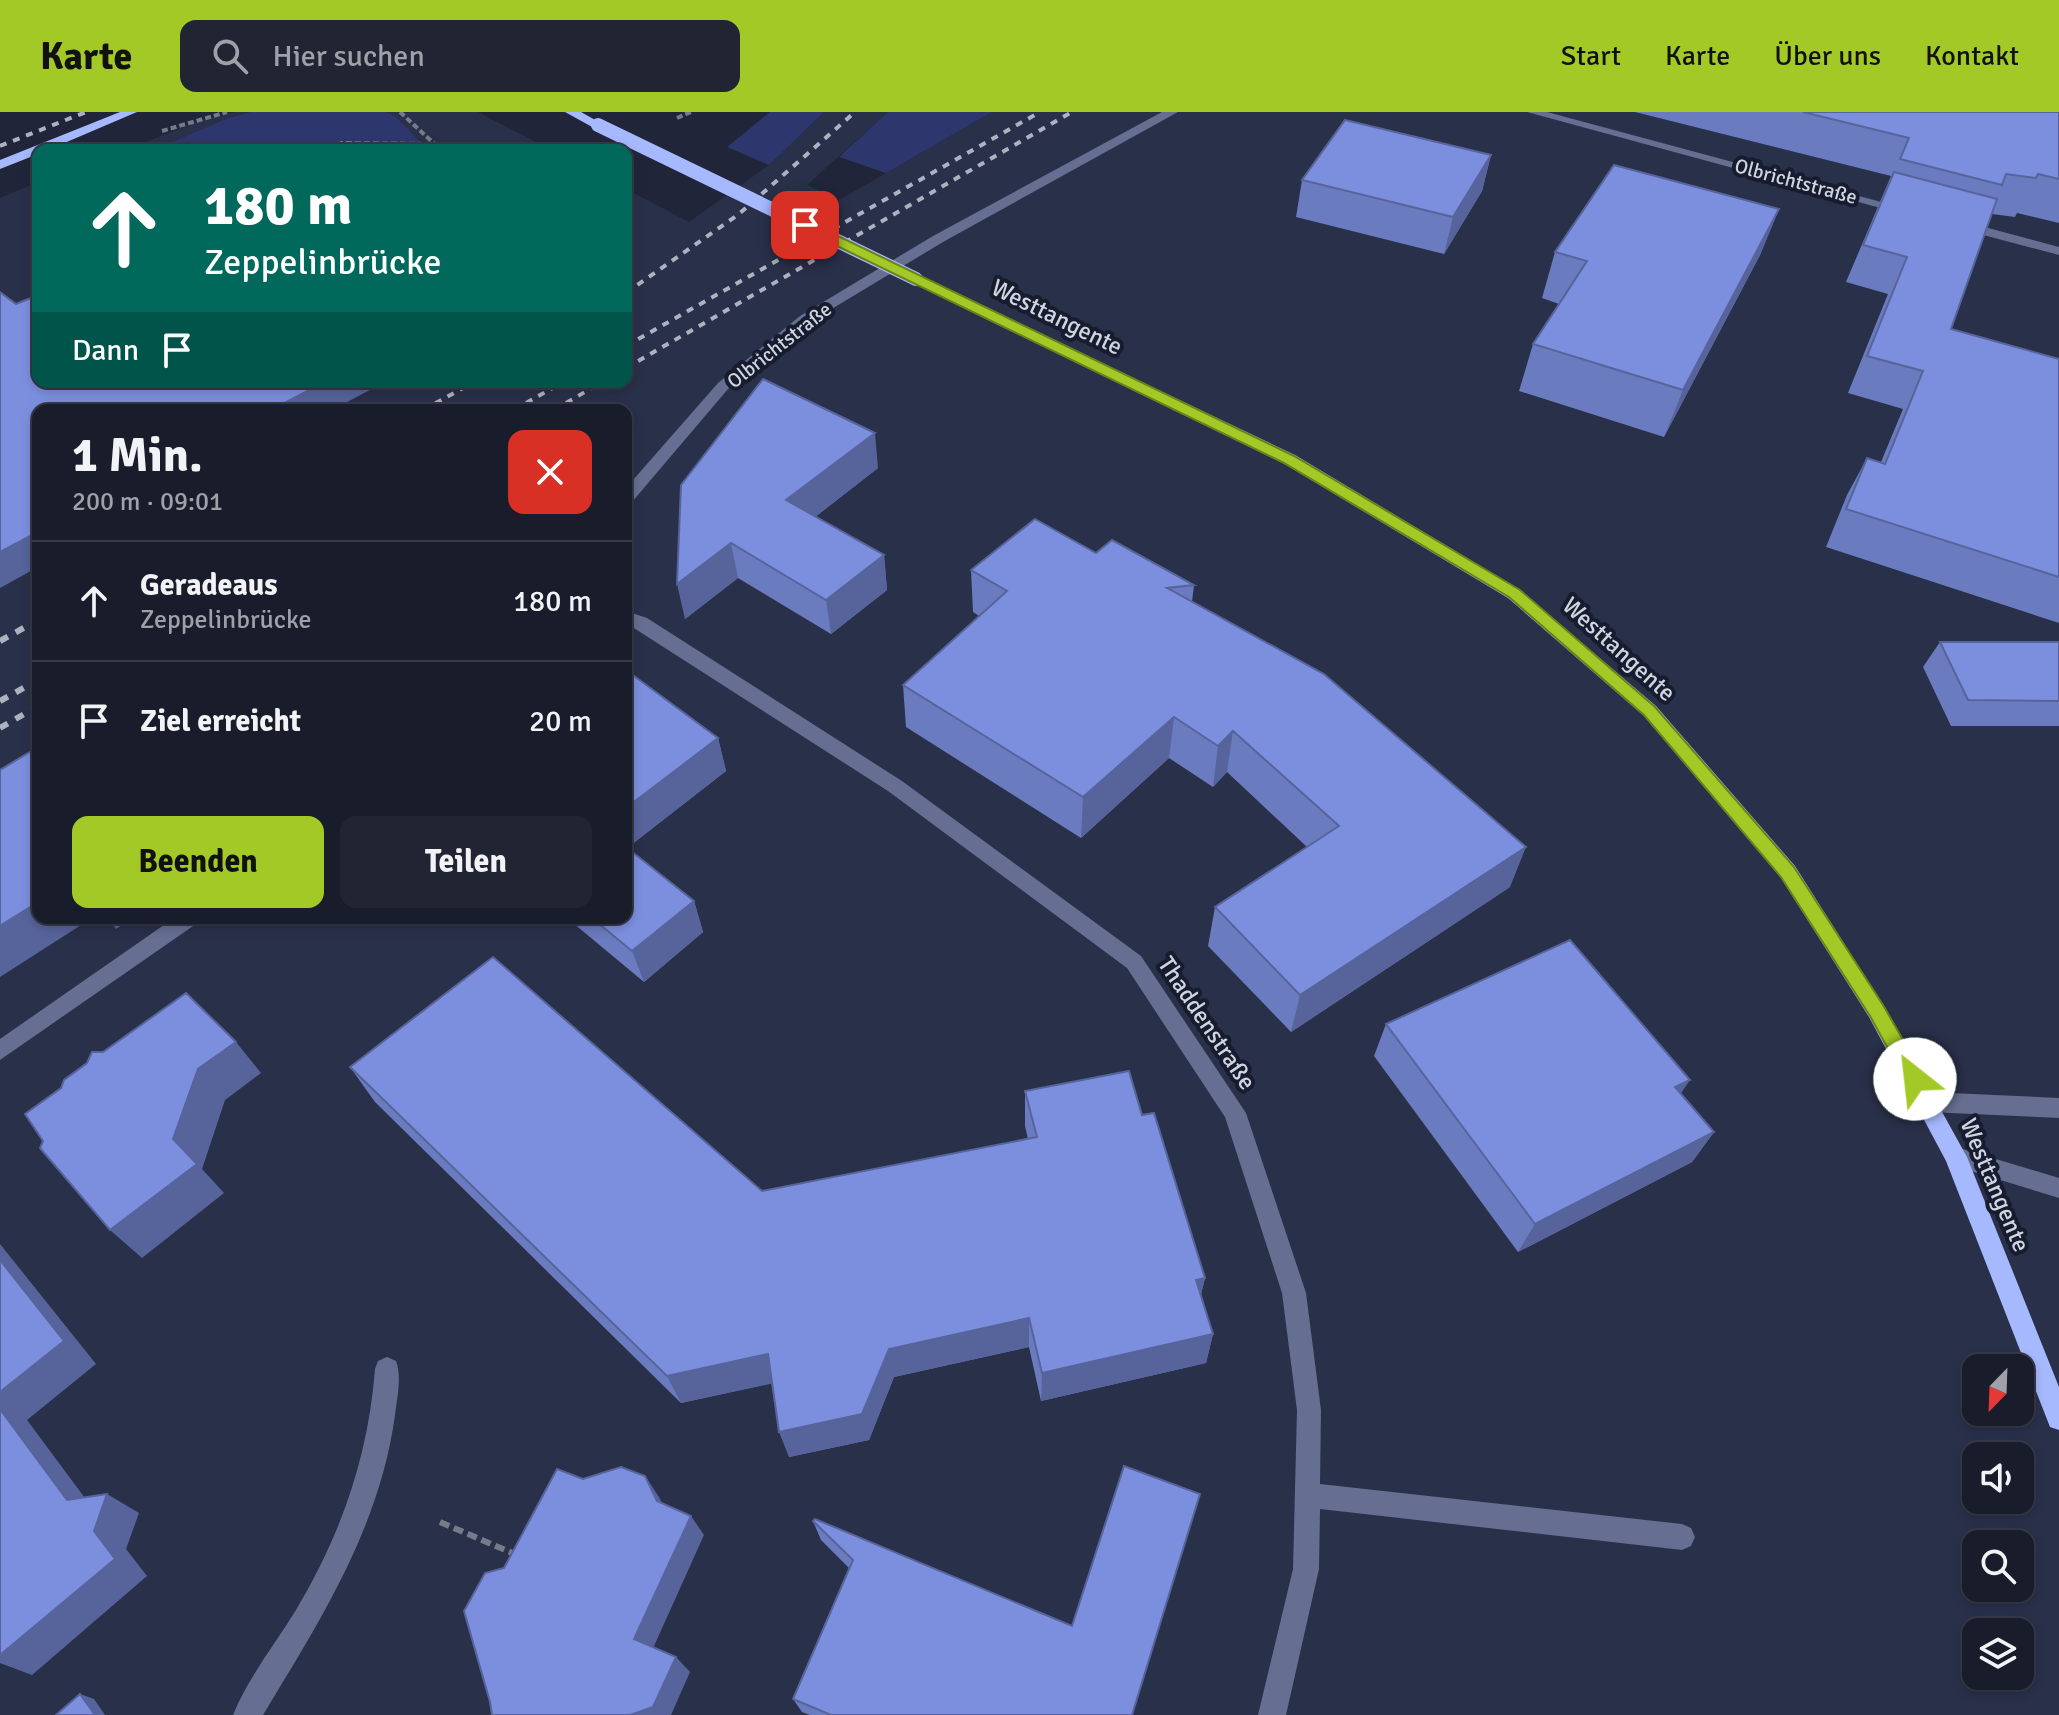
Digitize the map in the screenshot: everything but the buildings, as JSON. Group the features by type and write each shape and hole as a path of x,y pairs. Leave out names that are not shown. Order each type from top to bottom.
{"main road":[{"path":"52,144 131,112"},
{"name":"Westtangente","path":"571,112 1289,459 1514,594 1650,711 1788,872 1876,1011 1956,1157 2059,1418"},
{"path":"0,165 32,152"}],"street":[{"name":"Olbrichtstraße","path":"632,491 723,386 805,319 952,231 1172,112"},
{"name":"Olbrichtstraße","path":"1533,112 1924,215"},
{"path":"1954,223 2059,251"},
{"name":"Thaddenstraße","path":"632,619 895,786 1134,962 1235,1113 1294,1293 1309,1410 1306,1569 1272,1715"},
{"path":"0,1051 180,924"},
{"path":"1928,1102 2059,1108"},
{"path":"1956,1157 2059,1188"},
{"path":"247,1715 313,1607 360,1509 380,1433 387,1369"},
{"path":"1307,1495 1682,1537"}],"path":[{"path":"182,123 227,112"},
{"path":"400,112 435,144"},
{"path":"339,144 435,144"},
{"path":"440,1522 523,1557"}],"shaded area":[{"path":"236,112 478,112 539,144 140,144 202,120"},
{"path":"251,112 386,112 396,117 422,144 168,144 226,119"},
{"path":"770,112 824,112 769,165 727,147"},
{"path":"824,112 888,112 807,185 839,200 992,112 2059,112 2059,1715 0,1715 0,198 32,185 32,388 632,388 632,192 689,222 769,165"},
{"path":"888,112 992,112 886,173 839,157"}],"railway":[{"path":"0,146 86,112"},
{"path":"632,289 739,214 855,112"},
{"path":"632,343 1040,112"},
{"path":"632,365 1072,112"},
{"path":"434,404 463,388"},
{"path":"524,404 552,388"},
{"path":"564,404 592,388"},
{"path":"0,641 32,623"},
{"path":"0,701 32,683"},
{"path":"0,728 32,709"}],"route":[{"path":"805,225 1289,459 1514,594 1650,711 1788,872 1915,1079"}]}
